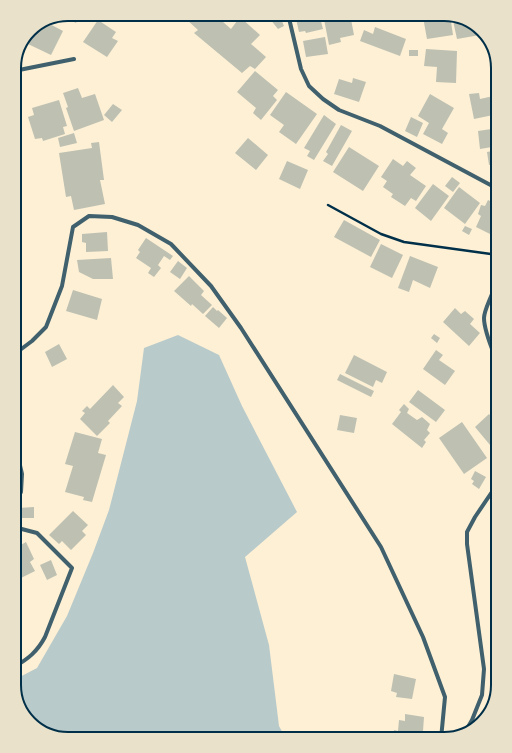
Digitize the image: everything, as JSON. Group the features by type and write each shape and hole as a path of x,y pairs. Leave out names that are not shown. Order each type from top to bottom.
{"street":[{"path":"290,21 301,69 309,86 323,99 339,110 380,126 491,185"},
{"path":"21,70 74,59"},
{"path":"21,349 46,327 62,286 73,226 89,216 112,217 138,225 171,244 211,286 236,322 381,547 423,637 445,697 442,732"},
{"path":"491,299 484,317 486,332 491,345"},
{"path":"21,470 21,492"},
{"path":"469,725 482,695 484,669 467,544 467,532 491,493"},
{"path":"21,528 37,533 72,568 45,637 39,648 21,663"}],"path":[{"path":"328,205 381,234 404,242 491,254"}],"shaded area":[{"path":"178,335 219,355 242,406 297,512 245,557 269,645 279,726 282,732 65,732 53,730 44,726 31,714 25,703 21,691 21,676 37,668 67,616 109,510 137,401 144,348"}],"building":[{"path":"97,21 116,32 112,38 118,41 107,57 83,42"},
{"path":"188,21 222,21 231,29 237,21 244,21 260,35 251,44 266,57 255,69 250,66 242,73 194,33 198,30"},
{"path":"272,21 282,21 284,26 278,29"},
{"path":"297,21 321,21 323,29 306,33 305,31 299,32"},
{"path":"324,21 351,21 354,35 340,38 341,42 329,45"},
{"path":"424,21 451,22 453,35 427,39"},
{"path":"453,22 465,26 477,35 457,39"},
{"path":"51,25 63,31 51,55 28,44 42,29"},
{"path":"375,27 406,39 400,56 360,41 364,30 373,34"},
{"path":"325,37 328,54 306,57 303,41"},
{"path":"426,49 457,51 456,83 436,82 437,67 424,66"},
{"path":"409,50 418,50 418,56 409,56"},
{"path":"255,71 278,90 273,96 277,100 261,120 253,113 256,108 237,92"},
{"path":"353,78 366,82 359,102 334,94 339,79 352,83"},
{"path":"78,88 82,98 95,94 104,120 74,131 66,108 68,107 63,93"},
{"path":"286,92 317,114 296,144 279,132 284,125 270,115"},
{"path":"479,93 480,99 491,97 491,115 474,119 469,94"},
{"path":"430,94 454,108 442,129 448,133 442,144 423,134 429,123 418,116"},
{"path":"59,100 67,126 63,127 65,134 43,141 42,138 35,139 28,117 34,115 32,108"},
{"path":"113,104 122,110 112,122 104,115"},
{"path":"324,115 336,124 314,160 307,156 310,151 304,148"},
{"path":"411,117 423,123 417,137 405,131"},
{"path":"341,125 352,131 332,166 323,161 328,154 326,152"},
{"path":"491,129 491,147 480,149 478,131"},
{"path":"74,133 77,143 60,147 58,138"},
{"path":"248,138 268,155 256,170 235,153"},
{"path":"99,142 104,180 100,180 105,204 74,210 71,196 66,197 59,153 92,148 91,143"},
{"path":"349,147 379,166 363,191 333,172"},
{"path":"491,151 491,165 489,165 487,152"},
{"path":"393,159 403,166 407,161 416,168 410,175 426,186 416,201 411,198 405,206 391,197 393,194 383,187 387,181 381,177"},
{"path":"287,161 308,170 300,189 279,179"},
{"path":"452,177 460,183 453,192 445,186"},
{"path":"433,184 449,196 431,221 415,208"},
{"path":"459,187 480,203 465,224 444,208"},
{"path":"488,200 491,202 491,234 476,227 481,216 478,214 481,205 485,206"},
{"path":"344,220 380,240 371,257 334,237"},
{"path":"465,226 472,229 469,235 462,231"},
{"path":"107,232 108,251 86,252 86,243 82,242 82,234"},
{"path":"146,238 173,256 170,260 164,256 158,265 161,268 154,277 148,273 151,268 136,258 140,252 138,250"},
{"path":"381,244 403,255 392,278 370,267"},
{"path":"410,256 438,267 430,288 413,280 409,292 398,288"},
{"path":"111,258 113,279 93,279 79,272 77,260"},
{"path":"178,261 187,268 180,279 170,272"},
{"path":"189,276 204,291 201,295 212,305 203,314 174,291"},
{"path":"73,290 102,299 97,320 66,311"},
{"path":"213,307 227,318 219,328 205,316"},
{"path":"455,308 461,314 465,311 474,319 470,324 480,333 469,346 443,322"},
{"path":"434,334 440,338 437,343 431,338"},
{"path":"59,344 67,359 52,367 45,352"},
{"path":"436,350 443,355 439,360 455,371 445,385 423,369"},
{"path":"354,355 387,372 382,383 376,380 373,387 345,373"},
{"path":"340,374 374,391 371,397 337,380"},
{"path":"113,385 124,397 118,403 122,406 108,421 110,423 97,436 80,419 85,413 82,411 87,406 90,409"},
{"path":"418,390 445,410 436,422 409,402"},
{"path":"404,404 409,409 407,413 417,420 422,417 430,424 427,430 430,433 424,440 426,442 422,448 392,424 401,412 399,410"},
{"path":"489,414 491,416 491,446 475,427"},
{"path":"340,415 357,418 354,433 337,430"},
{"path":"462,422 487,458 464,474 439,438"},
{"path":"75,432 102,439 98,453 106,455 92,502 83,500 84,497 65,492 73,466 65,464"},
{"path":"475,471 486,477 479,489 472,484 474,481 471,479"},
{"path":"34,507 34,518 21,518 21,508"},
{"path":"73,511 88,525 82,531 86,535 71,550 62,541 59,544 49,535"},
{"path":"26,542 34,559 30,562 35,571 21,578 21,545"},
{"path":"51,560 57,575 47,580 40,565"},
{"path":"394,674 416,679 412,699 396,697 397,693 391,691"},
{"path":"405,714 424,717 423,731 431,732 394,732 394,730 398,731 399,720 405,721"}]}
